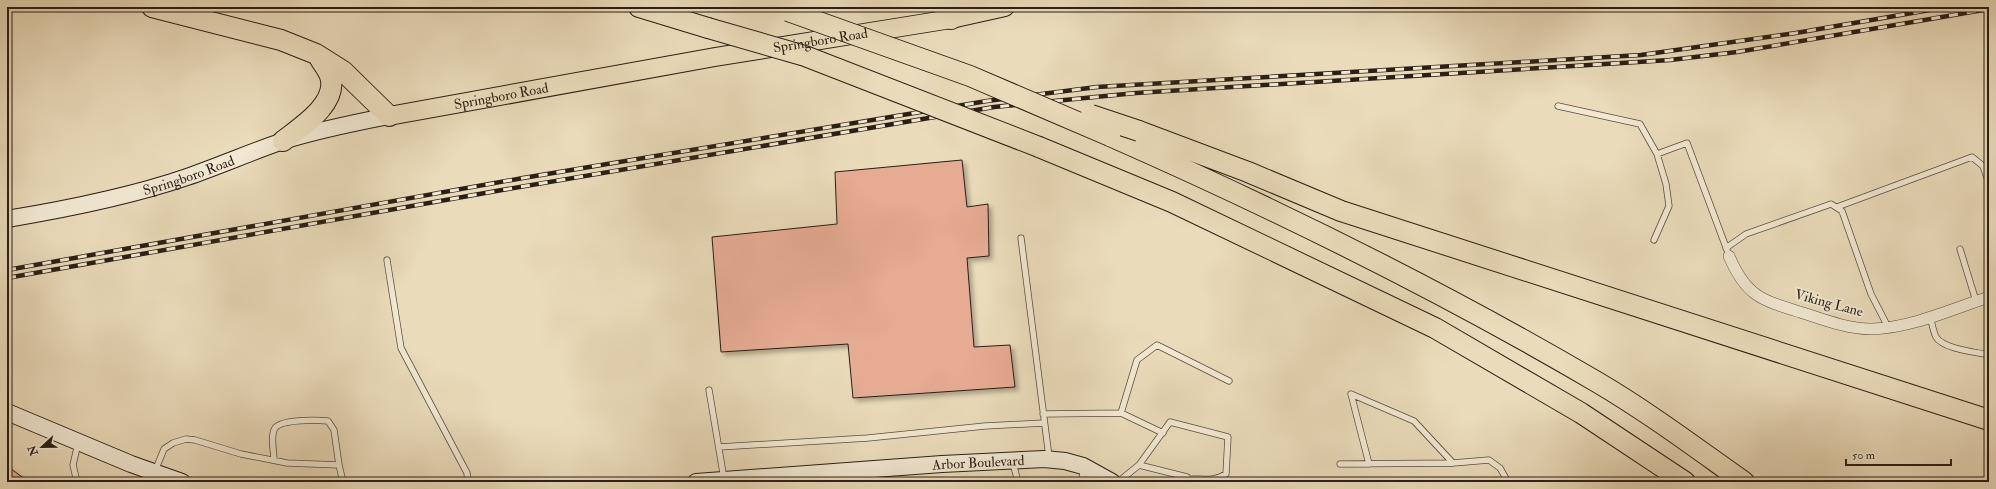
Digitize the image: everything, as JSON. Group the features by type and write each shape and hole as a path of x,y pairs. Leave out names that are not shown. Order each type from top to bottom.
{"highway":[{"path":"152,7 281,40 316,54 343,71 389,116"},
{"path":"639,7 805,56 1039,147 1172,202 1435,328 1581,413 1684,482"},
{"path":"783,9 970,76 1139,131 1248,172 1341,211 1989,420"},
{"path":"284,141 317,113 331,94 331,76 316,54"},
{"path":"970,76 1165,160 1410,278 1598,383 1744,482"},
{"path":"1919,398 1989,425"}],"main road":[{"name":"Springboro Road","path":"389,116 952,13 1005,7"}],"street":[{"name":"Springboro Road","path":"7,219 57,210 148,189 187,177 284,141 326,128 389,116"},
{"name":"Viking Lane","path":"1727,252 1744,283 1752,292 1762,299 1853,327 1870,329 1888,327 1930,316 1989,297"},
{"path":"7,412 78,442 182,482"},
{"name":"Arbor Boulevard","path":"696,482 747,480 935,464 1049,460 1065,461 1083,466 1112,482"}],"lane":[{"path":"1558,106 1640,124 1657,154 1666,184 1669,206 1654,240"},
{"path":"1657,154 1687,143 1727,252 1746,234 1831,204 1837,207 1842,211 1871,294 1888,327"},
{"path":"1837,207 1972,157 1983,166 1989,184"},
{"path":"1021,238 1049,460"},
{"path":"1960,249 1976,301"},
{"path":"386,260 401,348 468,473 468,482"},
{"path":"1930,316 1936,337 1941,343 1989,355"},
{"path":"1121,413 1137,360 1157,345 1229,381"},
{"path":"709,390 724,480"},
{"path":"1369,464 1351,394 1414,422 1453,463"},
{"path":"1043,414 1121,413 1163,433"},
{"path":"274,460 274,433 276,427 283,423 315,420 328,421 334,430 343,482"},
{"path":"1118,482 1139,465 1170,422 1228,437 1226,474 1220,477 1207,480 1187,478 1139,465"},
{"path":"718,447 868,438 985,426 1044,423"},
{"path":"154,472 164,449 173,443 186,439 195,440 241,454 274,460 300,464 339,465"},
{"path":"77,482 73,465 78,442"},
{"path":"1340,464 1453,463 1489,460 1500,468 1508,482"},
{"path":"1012,461 1018,482"},
{"path":"1082,482 1083,466"},
{"path":"1176,482 1187,478"}],"building":[{"path":"962,160 967,207 988,204 989,256 967,258 974,347 1010,345 1015,387 853,398 848,344 721,352 712,237 837,224 835,172"},
{"path":"7,466 29,482 7,482"}],"railway":[{"path":"7,270 523,178 987,101 1097,87 1641,55 1796,33 1947,7"},
{"path":"7,278 502,190 994,107 1136,93 1670,60 1737,52 1989,9"}]}
